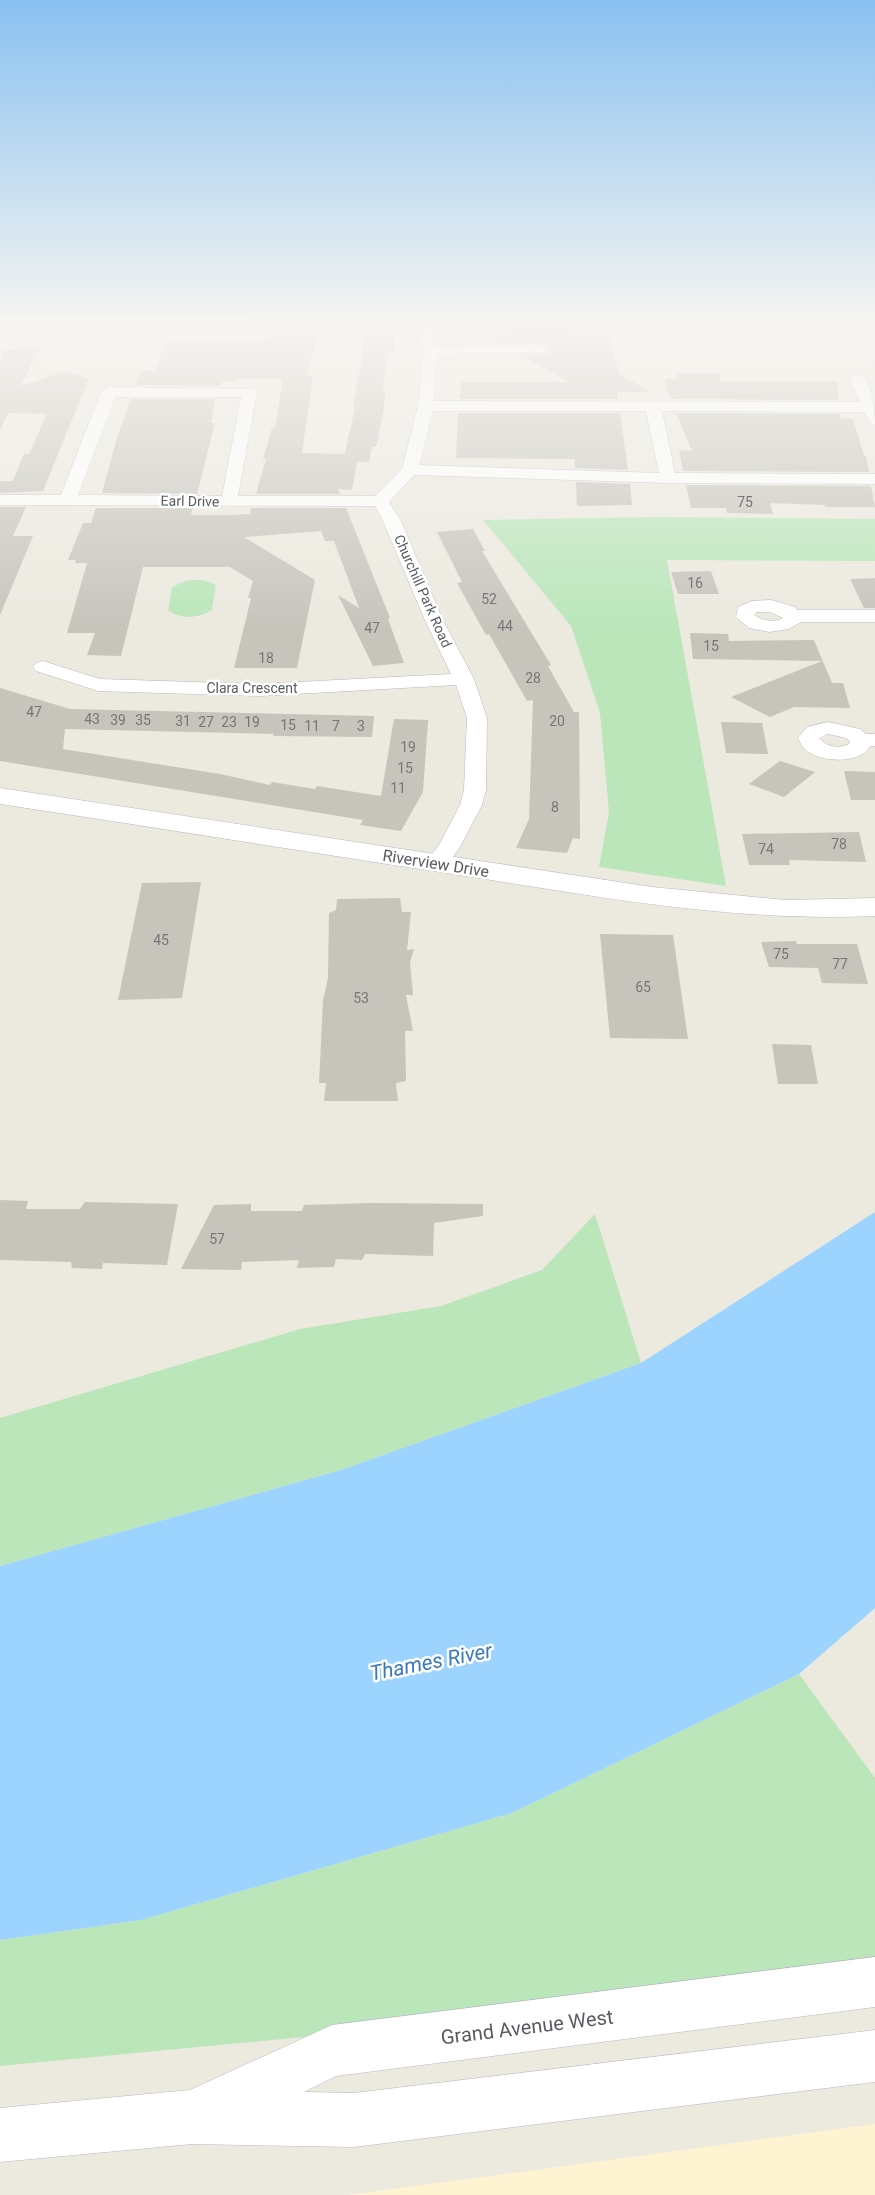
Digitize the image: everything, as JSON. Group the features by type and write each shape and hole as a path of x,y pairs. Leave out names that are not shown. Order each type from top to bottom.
{"street":[{"path":"68,500 96,425"},
{"path":"229,501 243,425"},
{"path":"380,501 410,471 421,425"},
{"path":"657,425 668,478"},
{"path":"410,471 668,478 875,479"},
{"name":"Earl Drive","path":"0,500 380,501"},
{"name":"Churchill Park Road","path":"380,501 392,521 433,618 464,680 477,718 474,790 471,805 452,843 436,864"},
{"path":"793,616 875,616"},
{"name":"Clara Crescent","path":"43,667 98,685 260,690 464,680"},
{"name":"Riverview Drive","path":"0,795 436,864 732,905 795,909 875,907"},
{"name":"Grand Avenue West","path":"192,2117 332,2051 875,1982"},
{"name":"Grand Avenue West","path":"0,2135 192,2117 354,2120 875,2056"}],"shaded area":[{"path":"875,2124 875,2195 347,2195 543,2169"}],"green space":[{"path":"660,517 875,519 875,561 667,560 726,886 599,867 609,812 600,713 571,626 483,520"},
{"path":"188,580 204,580 216,585 212,610 201,615 184,617 168,610 172,587"},
{"path":"595,1214 641,1363 341,1470 0,1566 0,1418 300,1329 441,1306 542,1270"},
{"path":"799,1674 875,1778 875,1966 438,2024 0,2066 0,1940 141,1920 512,1813"}],"water":[{"name":"Thames River","path":"875,1212 875,1608 799,1674 512,1813 141,1920 0,1940 0,1566 341,1470 641,1363"}],"building":[{"path":"42,425 70,425 43,491 0,493 0,481 13,481 24,454 29,454"},
{"path":"122,425 214,425 197,494 102,493"},
{"path":"275,425 306,425 302,453 345,454 351,425 381,425 376,447 372,447 369,462 357,462 352,490 338,489 340,494 256,494 266,459 263,459 272,428 275,428"},
{"path":"457,425 622,425 628,470 575,468 575,459 456,458"},
{"path":"681,425 855,425 869,472 683,471 679,450 692,451"},
{"path":"576,482 630,484 632,505 577,506"},
{"path":"686,485 871,486 875,507 825,507 825,505 770,503 773,514 727,513 726,508 691,508"},
{"path":"0,507 26,507 13,536 33,536 0,615"},
{"path":"96,508 193,508 191,515 233,515 250,514 251,508 346,508 390,618 388,619 404,663 373,666 338,595 359,608 334,541 325,541 321,531 244,537 315,580 297,668 234,668 253,581 230,567 143,567 121,656 87,655 95,633 67,633 87,563 75,563 76,560 68,560 83,523 91,523"},
{"path":"473,529 485,551 482,551 551,665 548,666 574,712 579,712 580,839 573,838 567,853 516,848 529,819 533,700 527,701 489,634 486,635 457,583 462,582 437,532"},
{"path":"711,571 719,594 678,594 671,572"},
{"path":"875,578 875,608 864,608 850,579"},
{"path":"690,633 728,634 729,641 814,640 832,683 843,683 850,708 794,707 770,717 731,697 822,661 693,659"},
{"path":"0,688 70,709 374,716 372,737 65,729 63,749 220,774 270,785 272,782 315,789 317,786 381,796 394,719 428,720 423,792 401,831 360,825 363,820 0,761"},
{"path":"721,722 762,723 768,754 726,753"},
{"path":"780,761 815,772 784,797 749,784"},
{"path":"844,771 875,772 875,800 851,800"},
{"path":"859,832 866,862 789,860 790,865 749,865 742,834"},
{"path":"201,882 182,998 118,1000 142,883"},
{"path":"400,898 402,912 411,912 407,950 414,949 410,962 413,995 406,995 413,1031 405,1031 406,1081 396,1083 398,1101 324,1101 326,1083 319,1083 323,1001 328,978 329,913 336,910 337,899"},
{"path":"600,934 673,935 688,1039 610,1038"},
{"path":"796,941 797,944 857,944 868,984 822,983 818,968 769,967 761,942"},
{"path":"772,1044 811,1045 818,1084 778,1084"},
{"path":"0,1200 28,1201 26,1209 80,1209 85,1202 178,1204 167,1265 103,1263 102,1269 72,1268 71,1262 0,1260"},
{"path":"251,1204 251,1211 302,1211 304,1205 483,1204 483,1216 434,1223 433,1256 365,1254 362,1260 336,1259 334,1267 297,1268 299,1260 242,1262 241,1270 181,1269 214,1205"}]}
